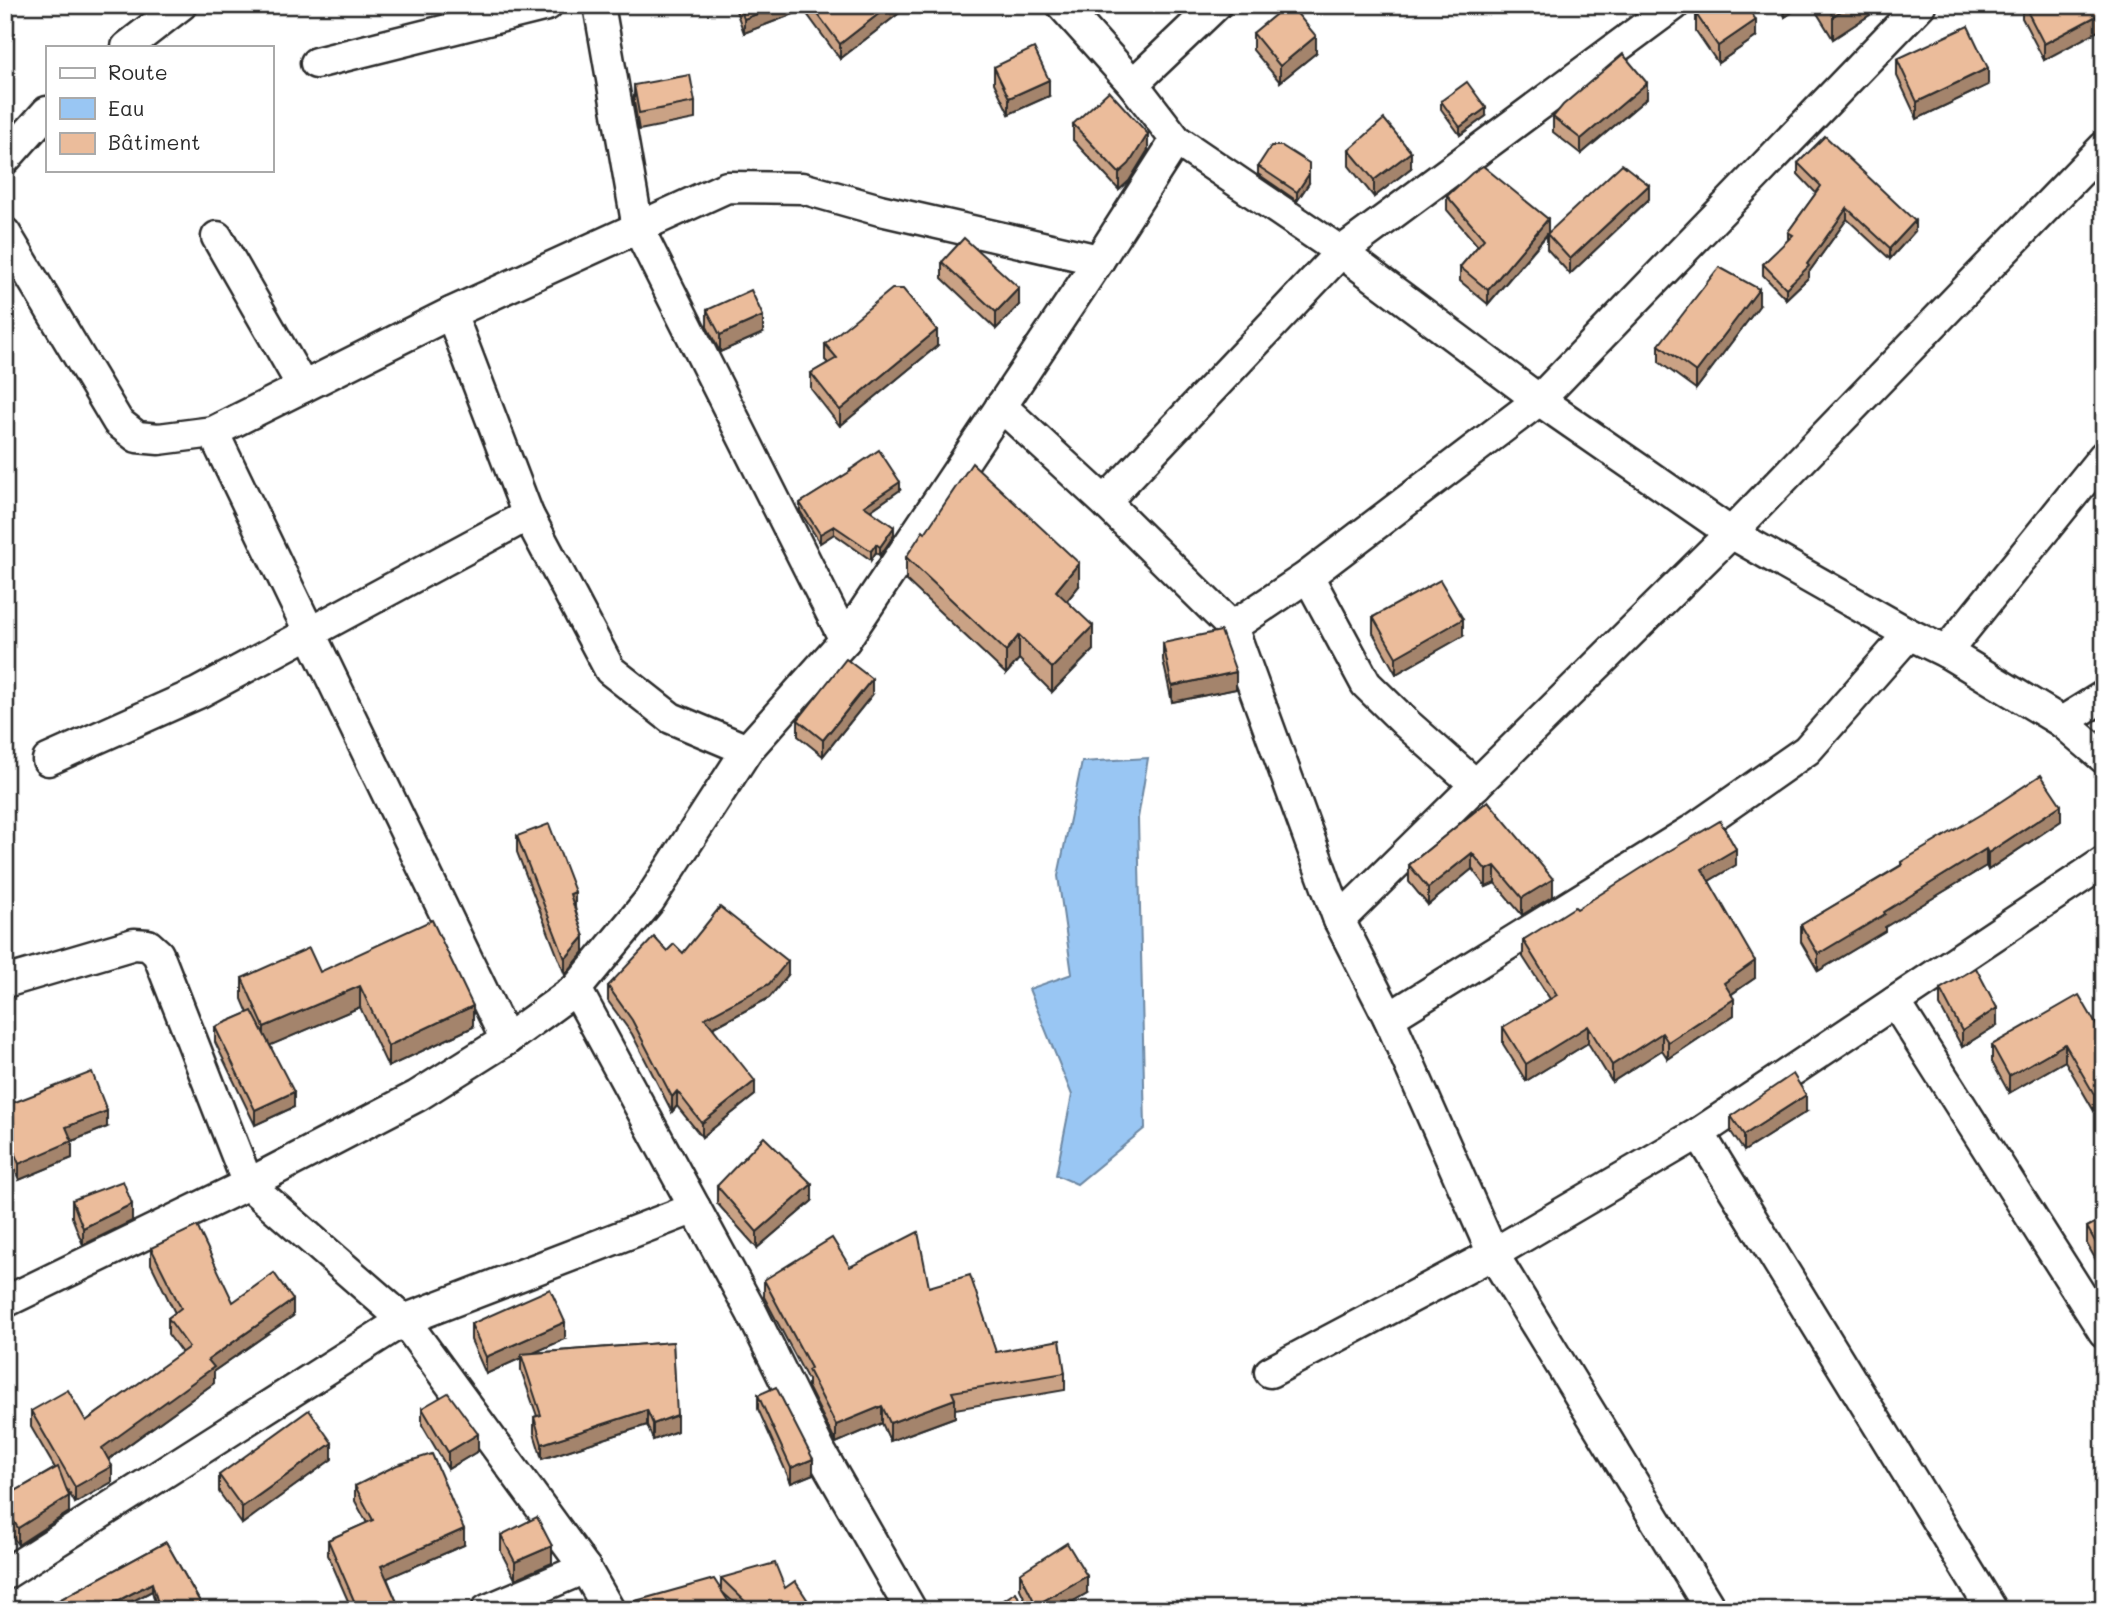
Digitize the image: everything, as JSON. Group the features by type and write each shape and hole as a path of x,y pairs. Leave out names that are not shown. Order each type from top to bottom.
{"street":[{"path":"128,46 181,5"},
{"path":"316,63 548,5"},
{"path":"598,5 638,228 845,640"},
{"path":"1062,5 1133,83 1176,141 1341,252 1539,400 1731,533 1909,634 1946,652 2062,722 2104,758"},
{"path":"1133,83 1216,5"},
{"path":"1108,505 1115,491 1341,252 1674,5"},
{"path":"1232,627 1308,576 1539,400 1920,5"},
{"path":"5,159 46,113"},
{"path":"5,1303 248,1184 417,1096 506,1040 576,989 649,901 747,750 845,640 1176,141"},
{"path":"1339,920 1731,533 2104,147"},
{"path":"5,233 118,422 137,436 159,439 213,432 452,313 727,187 802,188 880,210 1099,260"},
{"path":"217,237 303,387"},
{"path":"452,313 528,515 610,670 671,718 747,750"},
{"path":"1001,406 1108,505 1232,627 1339,920 1389,1018 1493,1254 1711,1610"},
{"path":"213,432 506,1040"},
{"path":"1946,652 2104,456"},
{"path":"48,760 198,693 528,515"},
{"path":"1308,576 1366,684 1476,785"},
{"path":"1389,1018 1691,831 1807,750 1909,634"},
{"path":"2062,722 2104,696"},
{"path":"1270,1372 1493,1254 1699,1133 2104,862"},
{"path":"5,982 134,944 148,945 158,954 248,1184 404,1320 585,1568 609,1610"},
{"path":"576,989 752,1313 821,1452 911,1610"},
{"path":"1895,1002 2104,1332"},
{"path":"1699,1133 1992,1610"},
{"path":"5,1574 404,1320 695,1208"},
{"path":"486,1610 585,1568"}],"water":[{"path":"1148,758 1138,818 1145,1128 1077,1184 1056,1175 1072,1095 1029,989 1072,974 1058,876 1082,762"}],"building":[{"path":"739,5 779,5 744,19"},
{"path":"811,5 890,5 840,44"},
{"path":"1290,5 1316,36 1280,66 1253,33"},
{"path":"1710,5 1746,5 1756,20 1718,46 1696,14"},
{"path":"1826,5 1850,5 1833,16"},
{"path":"2024,5 2104,5 2104,12 2044,44"},
{"path":"1968,26 1988,68 1917,102 1897,59"},
{"path":"1034,48 1049,80 1009,98 994,67"},
{"path":"1623,54 1647,83 1581,139 1553,117 1563,105"},
{"path":"690,75 695,102 639,113 634,85"},
{"path":"1467,82 1486,108 1460,127 1441,101"},
{"path":"1109,91 1148,134 1129,164 1119,173 1073,124"},
{"path":"1384,119 1411,152 1374,180 1349,150"},
{"path":"1825,136 1915,221 1890,248 1847,208 1807,264 1809,266 1786,288 1763,264 1793,235 1788,232 1821,186 1798,163"},
{"path":"1271,146 1282,146 1309,163 1309,174 1297,192 1258,166"},
{"path":"1622,164 1649,185 1570,259 1547,234"},
{"path":"1483,166 1548,219 1488,290 1460,267 1484,239 1447,196"},
{"path":"964,238 1019,288 996,312 942,262"},
{"path":"1719,267 1759,289 1696,372 1659,345"},
{"path":"892,289 903,289 937,330 840,410 811,373 837,358 825,344"},
{"path":"751,290 763,316 720,335 707,310"},
{"path":"879,450 900,482 864,506 894,527 880,547 876,544 871,551 834,526 820,534 800,503"},
{"path":"972,463 1079,563 1056,591 1093,626 1052,668 1019,635 1006,651 906,557"},
{"path":"1440,580 1463,619 1396,657 1373,617"},
{"path":"1221,631 1236,672 1172,686 1163,643"},
{"path":"846,659 872,679 823,740 798,720"},
{"path":"2041,775 2061,805 1988,853 1986,849 1818,954 1801,925 1902,865 1901,862"},
{"path":"1488,801 1553,879 1522,898 1495,866 1486,870 1472,853 1428,888 1409,865"},
{"path":"1720,821 1736,849 1702,869 1755,961 1724,983 1734,999 1668,1042 1662,1033 1612,1065 1588,1026 1526,1064 1503,1027 1557,995 1523,940"},
{"path":"549,824 575,892 570,894 584,937 565,959 517,836"},
{"path":"720,907 788,961 769,984 705,1018 755,1081 702,1123 677,1091 672,1097 632,1020 608,986 654,937 667,951 674,944 683,953"},
{"path":"432,920 473,1006 388,1046 360,986 264,1027 242,978 309,948 320,972"},
{"path":"1976,968 1997,1008 1962,1031 1940,989"},
{"path":"2079,995 2104,1038 2104,1089 2094,1094 2065,1044 2009,1076 1992,1045"},
{"path":"252,1011 294,1092 255,1110 215,1027"},
{"path":"92,1072 107,1111 66,1127 72,1141 19,1164 5,1130 5,1106"},
{"path":"1793,1074 1806,1095 1744,1135 1731,1116"},
{"path":"764,1137 812,1184 757,1232 717,1186"},
{"path":"123,1181 132,1204 83,1228 72,1200"},
{"path":"2104,1218 2104,1250 2101,1252 2087,1227"},
{"path":"197,1226 233,1302 274,1273 293,1300 208,1360 214,1367 102,1448 112,1466 75,1487 31,1411 68,1390 86,1421 189,1347 168,1318 181,1308 151,1248"},
{"path":"918,1232 929,1287 970,1275 996,1352 1060,1340 1065,1373 952,1392 955,1399 890,1423 882,1406 836,1425 808,1370 811,1368 764,1280 832,1238 850,1267"},
{"path":"550,1289 565,1322 486,1357 471,1324"},
{"path":"673,1342 677,1415 653,1424 647,1410 542,1444 534,1417 541,1415 521,1354"},
{"path":"776,1387 813,1459 791,1468 758,1395"},
{"path":"448,1393 478,1434 448,1452 422,1408"},
{"path":"309,1410 332,1443 242,1507 219,1475"},
{"path":"432,1454 464,1529 381,1566 400,1609 358,1610 328,1540 373,1520 355,1486 397,1465"},
{"path":"58,1467 69,1496 18,1528 5,1507 5,1497"},
{"path":"537,1517 552,1546 515,1562 501,1535"},
{"path":"166,1542 204,1609 209,1607 210,1610 160,1610 152,1583 100,1610 51,1610 48,1606"},
{"path":"1067,1543 1087,1576 1036,1605 1020,1573"},
{"path":"775,1563 785,1588 795,1581 814,1610 754,1610 721,1578"},
{"path":"714,1579 734,1610 620,1610 625,1604"},
{"path":"1016,1592 1024,1610 992,1610 992,1608"}]}
